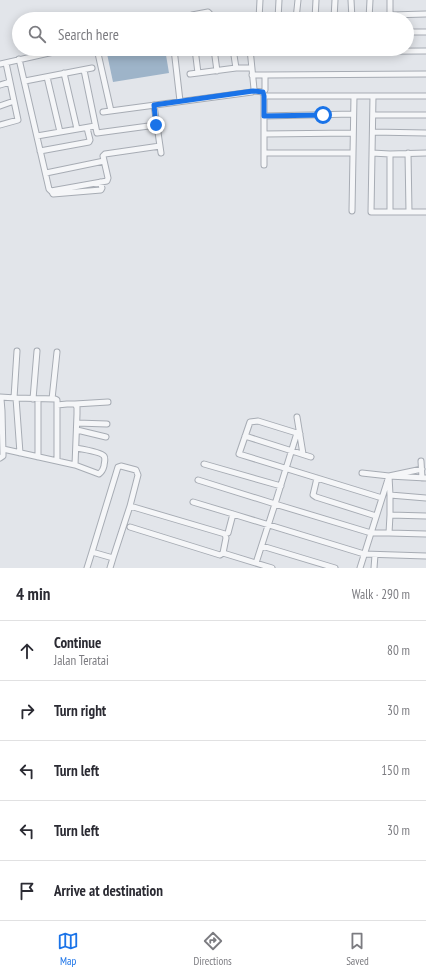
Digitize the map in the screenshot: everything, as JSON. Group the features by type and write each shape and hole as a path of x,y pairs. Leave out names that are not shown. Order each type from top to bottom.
{"street":[{"path":"259,12 260,0"},
{"path":"278,12 279,0"},
{"path":"297,12 298,0"},
{"path":"315,12 316,0"},
{"path":"334,12 335,0"},
{"path":"352,0 352,12"},
{"path":"369,12 370,0"},
{"path":"390,0 390,12"},
{"path":"414,15 426,14"},
{"path":"414,32 426,32"},
{"path":"414,51 426,51"},
{"path":"0,125 18,120 10,82 3,63 36,56"},
{"path":"99,56 111,111"},
{"path":"175,56 180,101"},
{"path":"196,56 198,73"},
{"path":"215,56 217,71"},
{"path":"234,56 236,68"},
{"path":"251,56 253,91"},
{"path":"19,60 49,189 53,194 101,190 102,188 100,182"},
{"path":"25,81 92,68"},
{"path":"190,74 236,68 252,68"},
{"path":"84,70 96,132 98,134 156,125"},
{"path":"64,74 77,129"},
{"path":"264,165 263,94 265,90 265,74"},
{"path":"252,75 426,74"},
{"path":"47,77 60,132"},
{"path":"0,85 10,82"},
{"path":"103,112 253,91 263,94 426,96"},
{"path":"352,211 354,96"},
{"path":"373,96 371,212 426,212"},
{"path":"0,106 14,101"},
{"path":"154,105 161,153"},
{"path":"264,116 353,114"},
{"path":"373,115 426,115"},
{"path":"37,136 95,126"},
{"path":"40,151 89,142 90,140 87,128"},
{"path":"373,132 426,133"},
{"path":"264,134 353,133"},
{"path":"51,191 106,180 108,178 103,156 105,154 160,146"},
{"path":"264,154 353,153"},
{"path":"372,153 426,153"},
{"path":"408,153 409,212"},
{"path":"390,154 390,212"},
{"path":"46,173 104,161"},
{"path":"17,351 15,398 20,453"},
{"path":"37,352 35,399 38,457"},
{"path":"52,399 57,352"},
{"path":"0,458 2,456 3,449 1,439 2,411 0,398 52,399 57,400 57,461"},
{"path":"57,406 67,404 108,402"},
{"path":"75,404 77,407 75,465"},
{"path":"297,417 298,434 303,454"},
{"path":"298,434 258,421 250,422 239,454 382,498"},
{"path":"77,423 107,424"},
{"path":"77,430 106,437"},
{"path":"256,563 291,451 298,434"},
{"path":"245,436 311,457"},
{"path":"3,449 75,465 99,474 101,473 105,460 104,456 76,448"},
{"path":"362,473 424,478 421,461"},
{"path":"204,464 281,486"},
{"path":"87,568 118,467 121,466 136,470 138,475 130,506 110,568"},
{"path":"389,476 422,470"},
{"path":"389,476 389,533"},
{"path":"360,568 389,476"},
{"path":"317,478 314,495 316,497 376,516"},
{"path":"198,480 371,533 426,534"},
{"path":"390,495 426,498"},
{"path":"193,502 364,554 426,556"},
{"path":"130,506 225,534"},
{"path":"225,534 228,534 233,514"},
{"path":"390,515 426,516"},
{"path":"130,527 220,555 223,553 272,568"},
{"path":"223,553 226,538 225,534"},
{"path":"262,546 335,568"},
{"path":"92,552 113,558"},
{"path":"374,568 375,554"}],"water":[{"path":"107,56 166,56 169,73 113,82"}],"route":[{"path":"156,125 154,105 253,91 263,92 264,116 323,115"}]}
